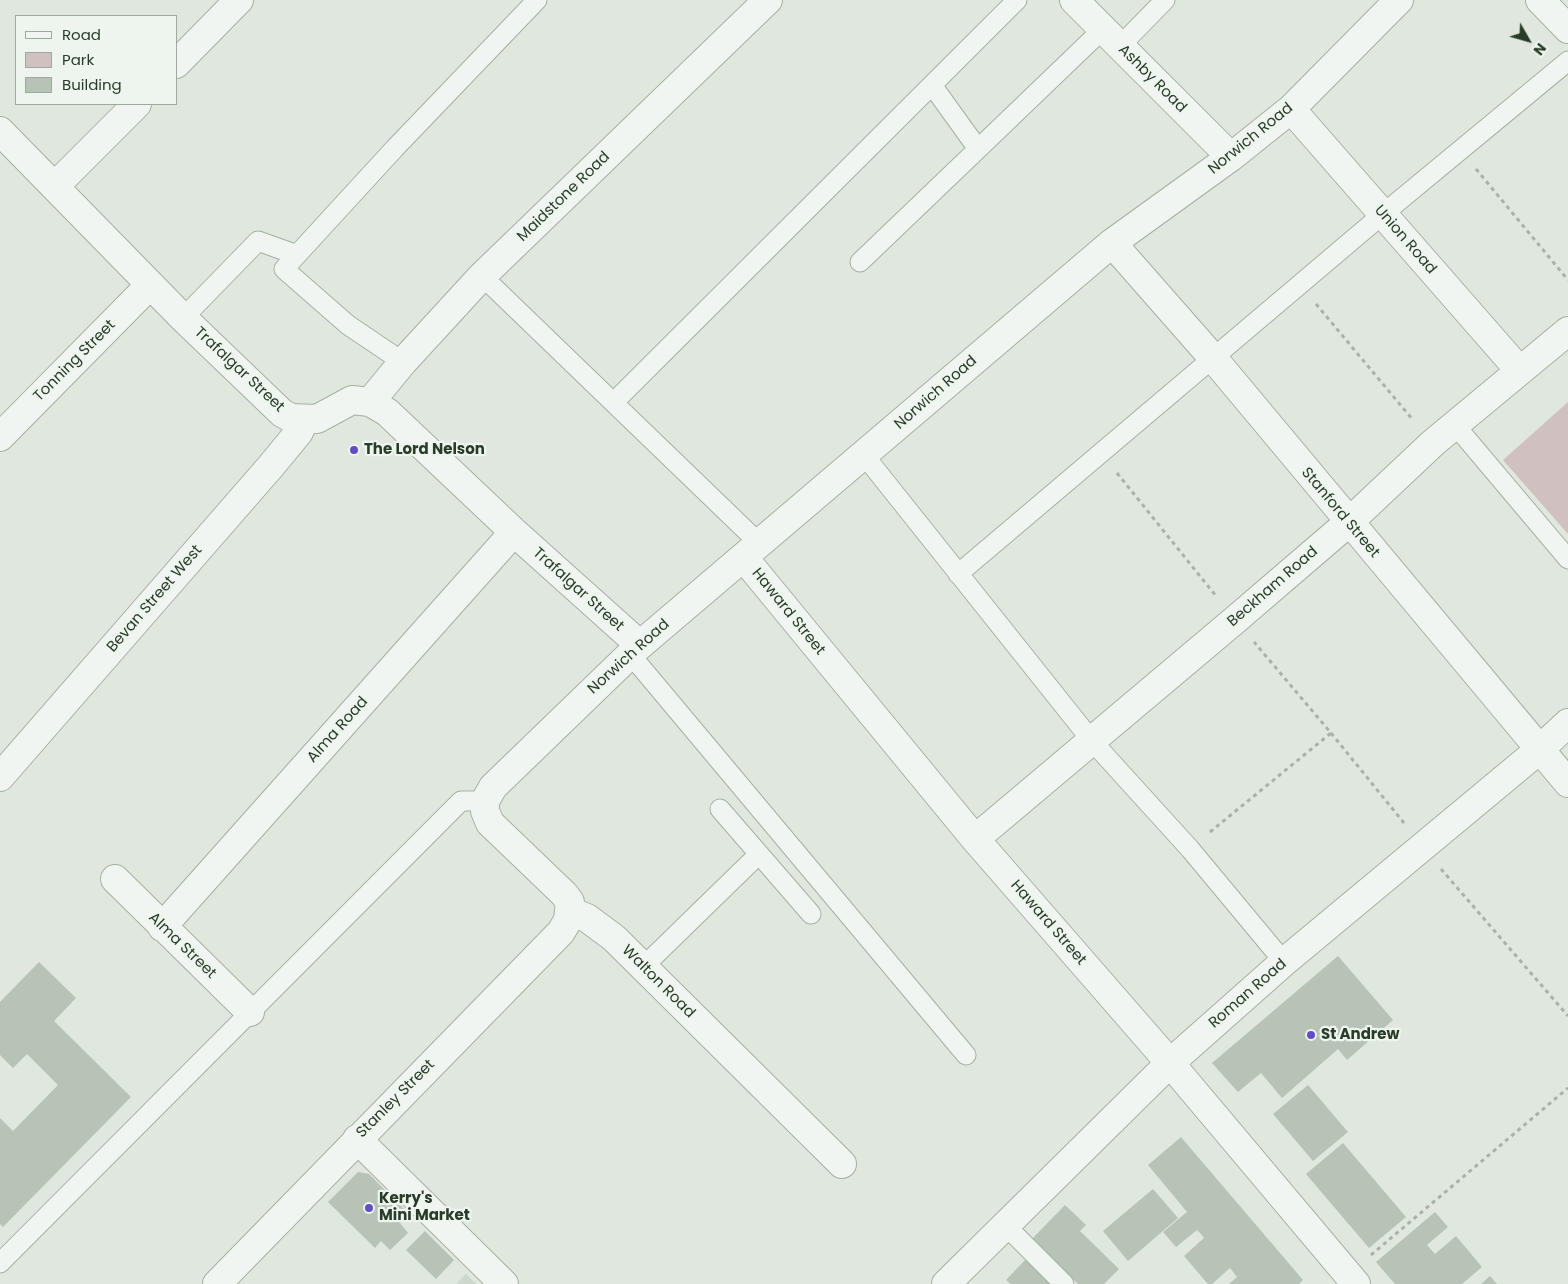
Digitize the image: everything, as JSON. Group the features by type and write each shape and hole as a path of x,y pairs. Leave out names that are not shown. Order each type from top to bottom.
{"street":[{"path":"178,62 239,0"},
{"name":"Maidstone Road","path":"370,402 403,362 482,276 768,0"},
{"name":"Ashby Road","path":"1074,0 1231,158"},
{"name":"Norwich Road","path":"485,801 493,787 635,650 1112,243 1231,158 1291,109 1400,0"},
{"path":"1540,0 1568,29"},
{"path":"55,186 136,105"},
{"name":"Union Road","path":"1291,109 1520,371"},
{"name":"Trafalgar Street","path":"0,131 150,285 282,413 291,418 305,419"},
{"name":"Stanford Street","path":"1112,243 1212,358 1568,783"},
{"name":"Tonning Street","path":"0,438 150,285"},
{"name":"Beckham Road","path":"975,839 1348,522 1433,443 1568,331"},
{"path":"305,419 317,419 352,400 370,402"},
{"name":"Trafalgar Street","path":"370,402 387,412 635,650"},
{"name":"Bevan Street West","path":"0,777 265,474 298,432 305,419"},
{"name":"Alma Road","path":"162,928 514,532"},
{"name":"Haward Street","path":"752,551 975,839 1170,1063 1352,1279"},
{"name":"Roman Road","path":"946,1284 1170,1063 1284,962 1539,750 1568,723"},
{"path":"485,801 485,811 490,823 564,894 570,902 570,911"},
{"name":"Alma Street","path":"115,879 162,928 250,1012"},
{"name":"Walton Road","path":"570,911 587,918 614,938 842,1164"},
{"name":"Stanley Street","path":"217,1284 561,932 570,911"},
{"path":"358,1139 504,1284"}],"lane":[{"path":"403,362 348,325 284,269 537,0"},
{"path":"614,402 1017,0"},
{"path":"860,262 978,148 1111,38 1165,0"},
{"path":"958,574 1382,214 1568,61"},
{"path":"932,85 978,148"},
{"path":"183,318 258,241 296,255"},
{"path":"482,276 614,402 752,551"},
{"path":"1455,425 1568,559"},
{"path":"864,455 1092,741 1190,849 1284,962"},
{"path":"635,650 966,1055"},
{"path":"0,1264 461,801 485,801"},
{"path":"720,808 811,914"},
{"path":"643,967 760,854"},
{"path":"1004,1225 1064,1284"}],"path":[{"path":"1460,150 1568,280"},
{"path":"1299,284 1433,443"},
{"path":"1331,733 1440,869 1568,1016"},
{"path":"1352,1279 1568,1088"}],"shaded area":[{"path":"466,1274 476,1284 456,1284"}],"green space":[{"path":"1568,402 1568,534 1503,460"}],"building":[{"name":"St Andrew","path":"1338,956 1393,1020 1347,1060 1338,1049 1282,1098 1261,1073 1238,1092 1212,1063"},
{"path":"39,962 76,998 54,1021 131,1097 3,1227 0,1224 0,1118 13,1131 58,1085 27,1054 13,1068 0,1055 0,1002"},
{"path":"1308,1085 1348,1132 1313,1161 1273,1114"},
{"path":"1181,1137 1303,1280 1299,1284 1229,1284 1237,1277 1230,1268 1212,1284 1208,1284 1184,1256 1204,1238 1201,1234 1197,1230 1176,1247 1163,1232 1187,1212 1148,1165"},
{"path":"1343,1143 1406,1217 1369,1248 1306,1174"},
{"name":"Kerry's Mini Market","path":"358,1172 369,1174 409,1214 400,1223 408,1233 390,1250 381,1241 375,1248 328,1202"},
{"path":"1153,1189 1178,1218 1128,1261 1103,1231"},
{"path":"1065,1205 1086,1225 1080,1231 1119,1269 1104,1284 1078,1284 1032,1239"},
{"path":"1435,1212 1448,1227 1427,1245 1435,1254 1456,1236 1482,1267 1462,1284 1395,1284 1376,1262"},
{"path":"425,1231 454,1260 436,1279 406,1250"},
{"path":"1028,1257 1055,1284 1011,1284 1006,1280"},
{"path":"1490,1276 1497,1284 1481,1284"}],"place":[{"name":"The Lord Nelson","path":"354,450"},
{"name":"St Andrew","path":"1311,1035"},
{"name":"Kerry's Mini Market","path":"369,1208"}]}
